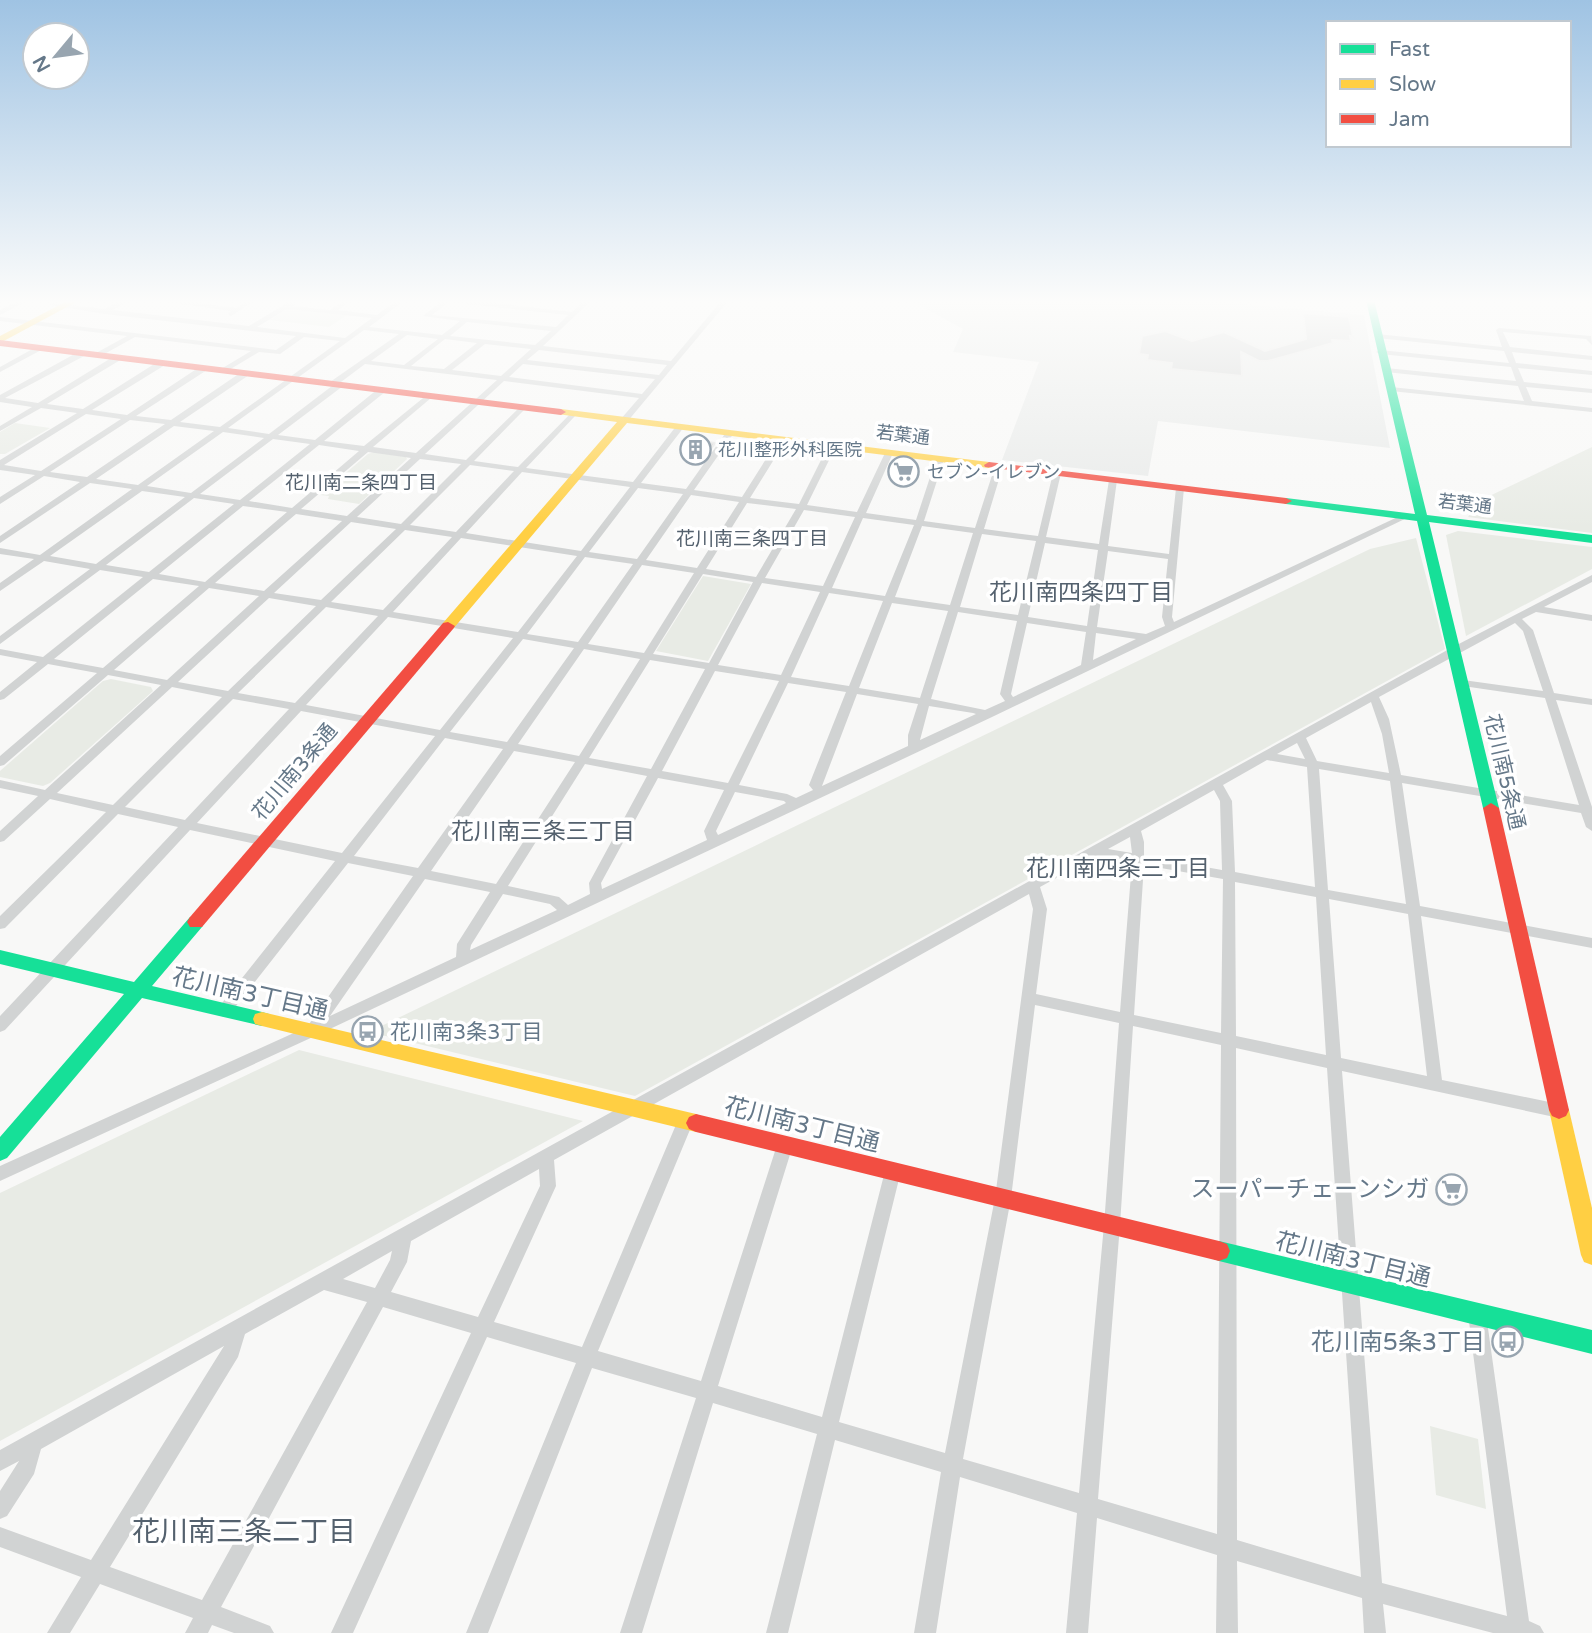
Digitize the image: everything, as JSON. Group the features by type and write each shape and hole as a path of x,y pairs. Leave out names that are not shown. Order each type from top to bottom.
{"street":[{"path":"0,399 46,376"},
{"path":"0,429 89,376"},
{"path":"0,465 140,376"},
{"path":"0,501 192,376"},
{"path":"0,540 242,376"},
{"name":"若葉通","path":"276,376 1592,539"},
{"path":"0,588 295,376"},
{"path":"0,641 347,376"},
{"path":"480,376 644,396"},
{"path":"0,838 506,376"},
{"path":"654,376 661,377"},
{"name":"花川南5条通","path":"1388,376 1414,517 1463,683 1592,1255"},
{"path":"1446,376 1592,391"},
{"path":"1518,376 1530,404"},
{"path":"624,420 661,377"},
{"path":"1391,389 1592,410"},
{"path":"0,697 382,390"},
{"path":"0,762 428,396"},
{"path":"0,399 1173,557"},
{"path":"0,925 522,407"},
{"path":"0,1027 572,414"},
{"name":"花川南3条通","path":"0,1152 624,420"},
{"path":"224,1011 520,636 680,427"},
{"path":"310,1032 730,433"},
{"path":"463,960 464,944 782,440"},
{"path":"597,897 595,883 714,668 759,580 802,507 832,446"},
{"path":"714,843 710,831 785,679 824,589 889,453"},
{"path":"821,793 815,785 919,523 940,459"},
{"path":"0,465 1151,638"},
{"path":"914,749 914,735 999,466"},
{"path":"1013,703 1005,694 1057,473"},
{"path":"1086,669 1113,480"},
{"path":"1171,629 1167,617 1180,488"},
{"path":"0,1174 1414,517"},
{"path":"0,551 925,702 988,715"},
{"path":"0,1461 1455,650 1592,578"},
{"path":"1537,609 1592,618"},
{"path":"1517,619 1528,629 1590,810 1592,827"},
{"path":"0,652 786,798 796,804"},
{"path":"1463,683 1592,702"},
{"path":"1373,696 1380,706 1395,778 1415,911 1436,1084"},
{"path":"1300,737 1313,764 1375,1633"},
{"path":"1266,756 1590,810"},
{"path":"1216,783 1226,801 1229,877 1227,1633"},
{"path":"0,784 264,842 554,900 567,912"},
{"path":"1077,1633 1128,1019 1138,861 1138,842 1134,829"},
{"path":"1094,851 1592,943"},
{"path":"925,1633 952,1465 1003,1198 1040,909 1033,885"},
{"name":"花川南3丁目通","path":"0,957 686,1120 1592,1342"},
{"path":"1028,998 1559,1111"},
{"path":"477,1633 587,1357 686,1120"},
{"path":"631,1633 785,1144"},
{"path":"342,1633 548,1186 547,1156"},
{"path":"776,1633 893,1171"},
{"path":"196,1633 398,1262 404,1236"},
{"path":"322,1281 708,1392 1372,1591 1524,1631 1477,1314"},
{"path":"58,1633 232,1351 238,1328"},
{"path":"0,1508 27,1467 33,1443"},
{"path":"0,1537 263,1633"}],"shaded area":[{"path":"1034,376 1376,376 1390,448 1158,421 1148,476 1002,460"},
{"path":"15,423 50,428 5,454 0,454 0,432"},
{"path":"1592,447 1592,533 1468,517 1479,501"},
{"path":"374,452 407,459 359,504 320,495 368,454"},
{"path":"1458,531 1592,547 1592,569 1466,636 1446,535"},
{"path":"1416,538 1445,649 635,1096 369,1032 1370,549"},
{"path":"703,576 751,584 708,661 656,651"},
{"path":"111,679 151,687 153,691 50,783 43,786 0,777 0,771 103,681"},
{"path":"299,1050 583,1121 0,1441 0,1193"},
{"path":"1430,1426 1478,1439 1486,1509 1436,1495"}],"building":[{"name":"花川整形外科医院","path":"693,440 715,443 706,456 684,453"}],"traffic: fast":[{"path":"1388,376 1491,808"},
{"path":"1286,501 1592,539"},
{"path":"0,1152 196,922"},
{"path":"0,957 262,1019"},
{"path":"1219,1251 1592,1342"}],"traffic: slow":[{"path":"561,412 989,465"},
{"path":"448,626 624,420"},
{"path":"262,1019 696,1123"},
{"path":"1559,1110 1592,1255"}],"traffic: jam":[{"path":"270,376 561,412"},
{"path":"989,465 1286,501"},
{"path":"196,922 448,626"},
{"path":"1491,808 1559,1110"},
{"path":"696,1123 1219,1251"}],"place":[{"name":"花川整形外科医院","path":"695,450"},
{"name":"セブン-イレブン","path":"904,472"},
{"name":"花川南3条3丁目","path":"367,1032"},
{"name":"スーパーチェーンシガ","path":"1452,1189"},
{"name":"花川南5条3丁目","path":"1508,1342"}],"district":[{"name":"花川南二条四丁目","path":"361,483"},
{"name":"花川南三条四丁目","path":"752,539"},
{"name":"花川南四条四丁目","path":"1081,593"},
{"name":"花川南三条三丁目","path":"543,832"},
{"name":"花川南四条三丁目","path":"1118,869"},
{"name":"花川南三条二丁目","path":"244,1532"}]}
